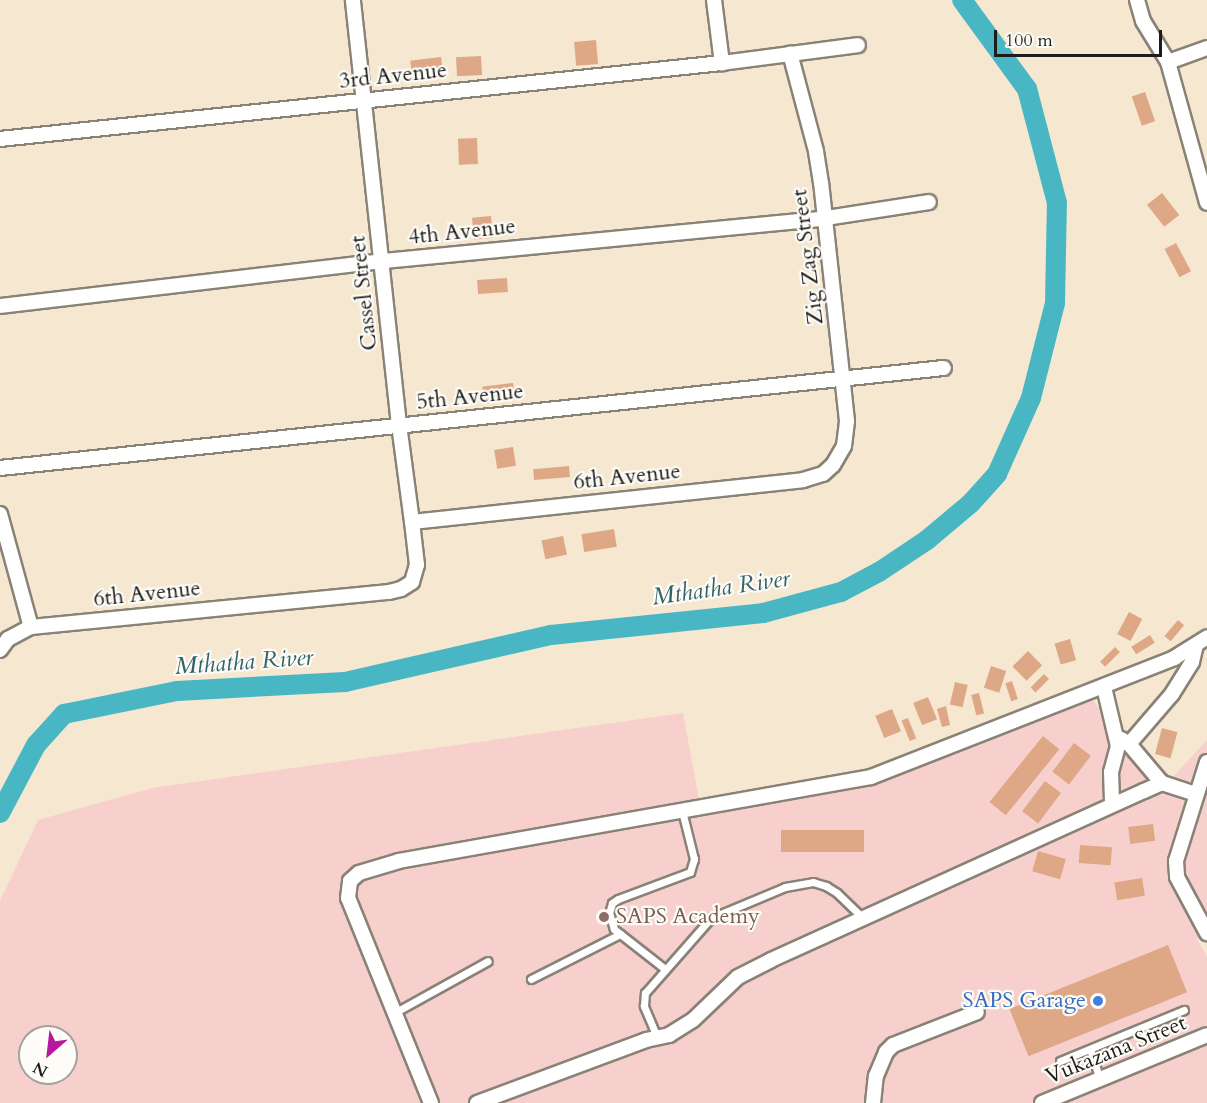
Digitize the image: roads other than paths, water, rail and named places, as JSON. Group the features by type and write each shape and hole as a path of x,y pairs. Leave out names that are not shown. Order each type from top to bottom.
{"street":[{"name":"Cassel Street","path":"353,0 362,100 383,261 399,425 417,565 412,582"},
{"path":"714,0 722,63"},
{"path":"1137,0 1143,21 1168,62 1207,203"},
{"name":"3rd Avenue","path":"0,140 722,63 858,45"},
{"path":"1168,62 1207,48"},
{"name":"Zig Zag Street","path":"790,53 816,151 825,218 848,429 838,458"},
{"name":"4th Avenue","path":"0,306 383,261 825,218 929,202"},
{"name":"5th Avenue","path":"0,468 944,368"},
{"name":"6th Avenue","path":"412,522 804,480 823,474 838,458"},
{"path":"0,514 31,627"},
{"name":"6th Avenue","path":"0,648 16,633 31,627 389,592 401,589 412,582"},
{"path":"431,1103 348,898 348,885 353,877 386,864 871,777 1104,687 1174,658 1202,641"},
{"path":"1112,804 1111,772 1118,746 1172,694 1202,641"},
{"path":"1104,687 1123,740 1162,783 1195,794"},
{"path":"1207,762 1178,852 1178,877 1207,933"},
{"path":"477,1103 657,1037 669,1035 693,1020 738,977 862,917 1162,783"},
{"path":"873,1103 876,1076 886,1053 893,1045 977,1011"},
{"name":"Vukazana Street","path":"1042,1103 1207,1035"}],"lane":[{"path":"665,969 614,929 610,920 612,903 686,875 692,868 694,859 682,811"},
{"path":"657,1037 643,999 665,969 711,918 784,887 819,883 837,893 862,917"},
{"path":"531,979 620,934"},
{"path":"394,1013 488,962"},
{"path":"1060,1061 1184,1010"},
{"path":"1090,1049 1100,1079"}],"waterway":[{"name":"Mthatha River","path":"0,813 36,745 64,714 177,691 345,682 551,635 763,613 841,592 879,572 927,540 971,503 997,474 1031,398 1055,303 1057,203 1027,89 962,0"}],"place":[{"name":"SAPS Academy","path":"604,917"},
{"name":"SAPS Garage","path":"1098,1001"}]}
